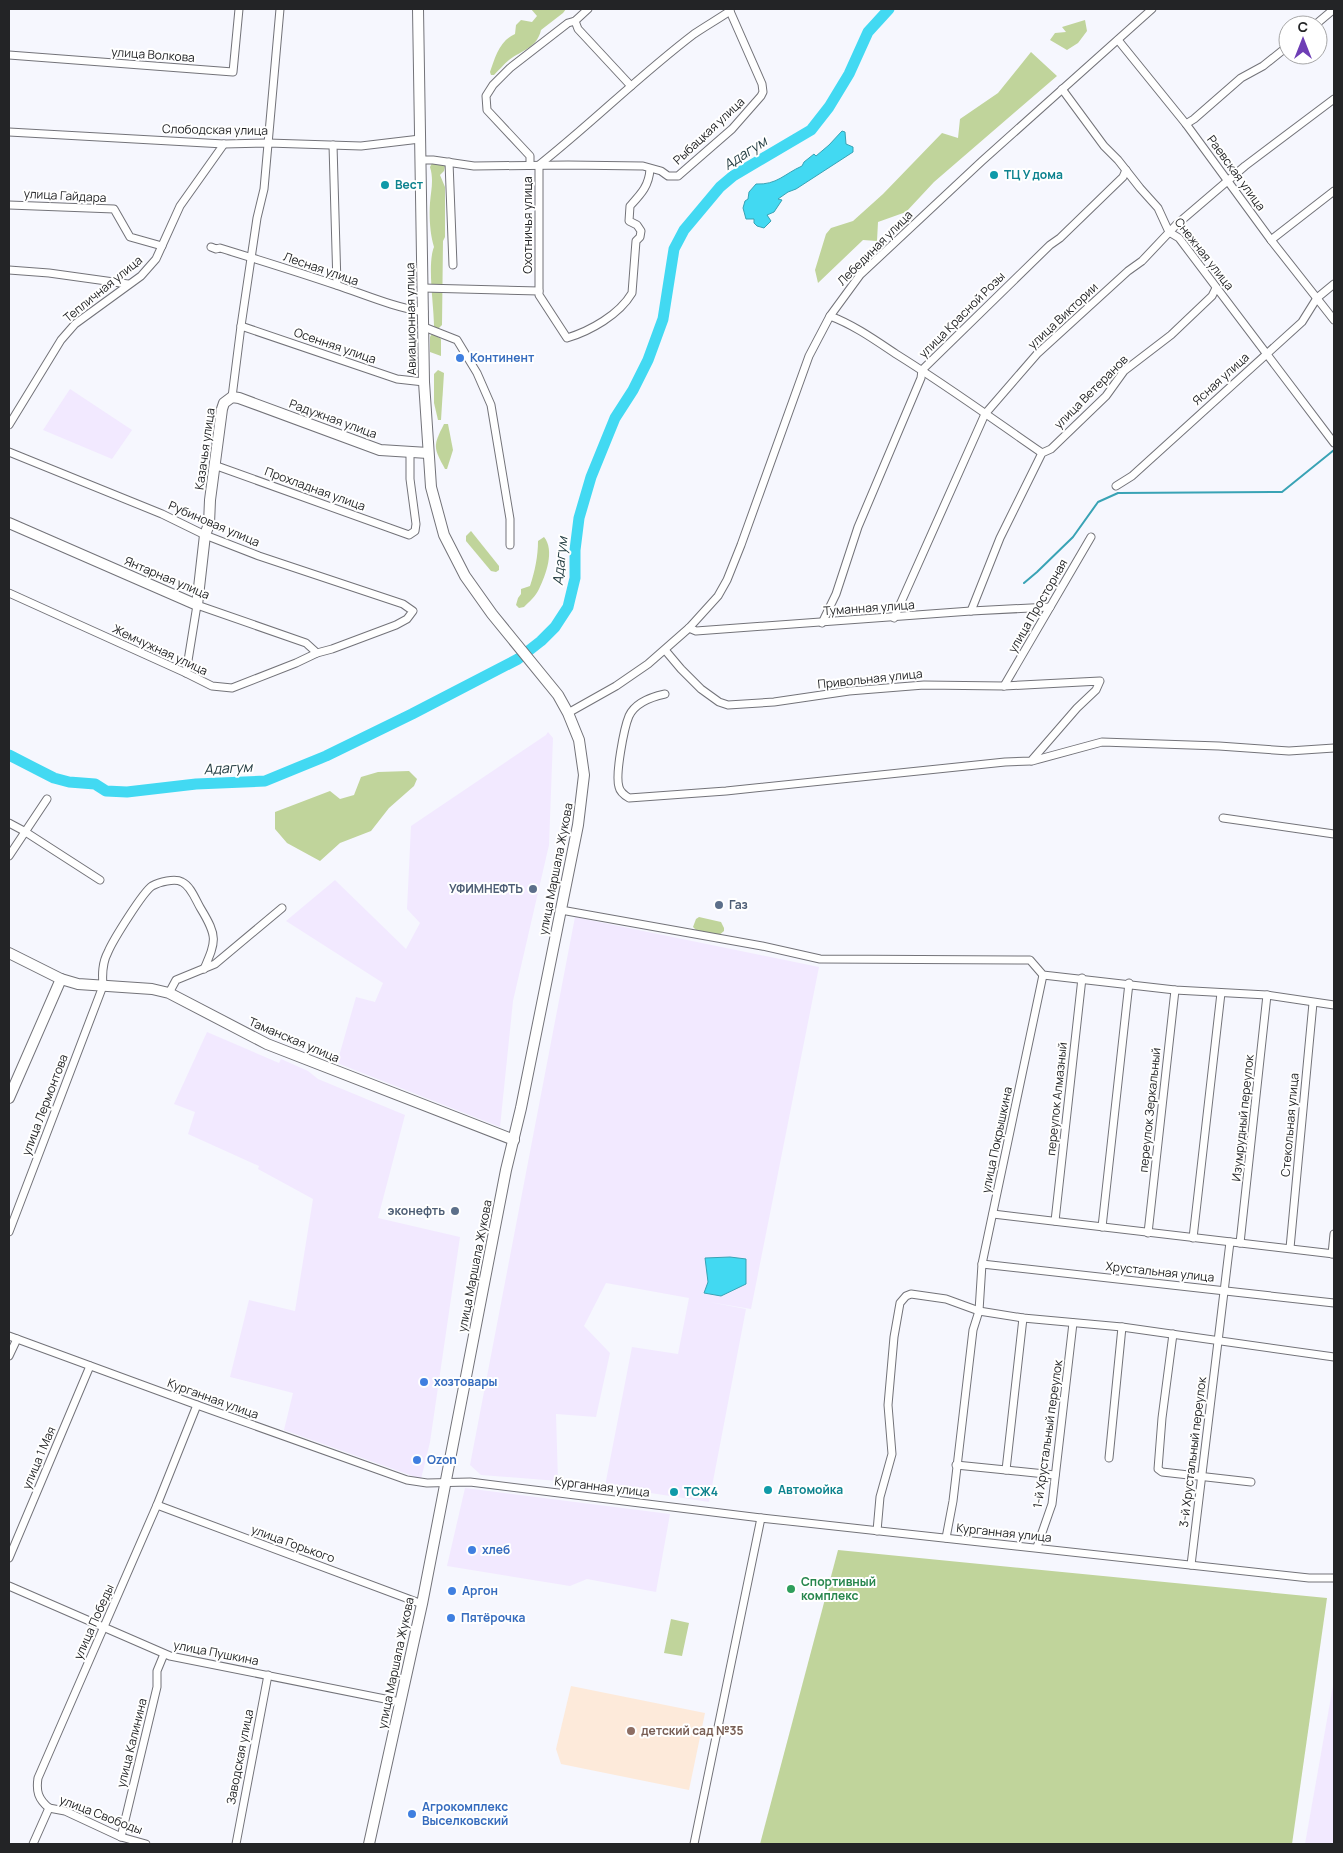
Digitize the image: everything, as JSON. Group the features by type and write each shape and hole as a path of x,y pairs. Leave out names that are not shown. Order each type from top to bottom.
{"main road":[{"name":"Авиационная улица","path":"418,9 424,382 431,487 444,535 465,576 492,614 558,696"},
{"name":"Радужная улица","path":"232,397 380,450 428,453"},
{"name":"Казачья улица","path":"197,605 209,524 214,465 222,409 224,403 232,397"},
{"name":"Янтарная улица","path":"9,523 197,605"},
{"name":"улица Маршала Жукова","path":"369,1844 422,1604 506,1170 514,1140 579,820 584,775 579,740 568,713 558,696"},
{"name":"Таманская улица","path":"9,954 61,979 78,984 152,989 169,993 267,1044 514,1140"},
{"path":"9,1098 61,979"}],"street":[{"name":"улица Волкова","path":"9,54 233,72 239,9"},
{"name":"Казачья улица","path":"232,397 257,218 262,203 280,9"},
{"path":"530,165 530,156 487,110 486,96 493,85 510,68 568,23 575,21 588,9"},
{"name":"Лебединая улица","path":"568,713 616,686 648,664 689,628 718,596 727,580 809,356 830,316 848,289 876,259 982,161 1152,9"},
{"name":"Охотничья улица","path":"650,169 650,178 644,191 630,206 629,221 637,225 641,231 640,237 636,241 632,293 628,300 599,324 567,338 539,295 539,165 696,33 730,10"},
{"name":"Рыбацкая улица","path":"650,169 661,171 668,176 678,176 732,129 762,96 762,84 730,10"},
{"path":"575,21 578,29 631,86"},
{"name":"Раевская улица","path":"1118,40 1186,124 1229,180 1271,240 1334,320"},
{"path":"1186,124 1241,78 1263,66 1278,54"},
{"name":"Снежная улица","path":"1062,89 1104,146 1158,208 1170,232 1179,238 1334,443"},
{"name":"улица Виктории","path":"894,618 985,414 1037,354 1142,260 1170,232 1255,158 1334,100"},
{"name":"Слободская улица","path":"9,132 224,144 268,143 361,146 420,139"},
{"name":"Тепличная улица","path":"9,425 66,335 75,324 141,276 156,259 180,206 224,144"},
{"path":"333,145 337,285"},
{"path":"420,160 474,166 611,165 643,166 650,169"},
{"path":"449,162 453,265"},
{"name":"улица Красной Розы","path":"822,623 836,594 858,527 921,378 922,370 1050,245 1060,238 1123,177 1126,170"},
{"path":"1271,240 1334,191"},
{"name":"улица Гайдара","path":"9,205 114,209 130,237 162,246"},
{"name":"Лесная улица","path":"211,247 252,257 399,308 424,312"},
{"path":"9,270 49,273 128,284"},
{"name":"Ясная улица","path":"1116,486 1132,476 1302,322 1317,298 1334,284"},
{"path":"423,288 539,291"},
{"name":"улица Ветеранов","path":"971,611 1000,538 1042,453 1051,448 1106,396 1124,371 1171,334 1212,296 1216,288"},
{"path":"830,316 853,327 922,370 1042,453"},
{"name":"Осенняя улица","path":"241,326 397,379 424,382"},
{"path":"424,328 457,340 477,373 491,405 510,518 510,545"},
{"name":"Рубиновая улица","path":"9,452 162,514 206,535 259,556 403,604 412,611"},
{"name":"Прохладная улица","path":"214,465 409,535 415,531 416,524 410,479 410,452"},
{"name":"улица Просторная","path":"1004,686 1091,537"},
{"name":"Жемчужная улица","path":"9,593 212,686 232,688 317,653 396,625 407,620 412,611"},
{"name":"Казачья улица","path":"186,673 197,605"},
{"name":"Янтарная улица","path":"197,605 306,643 317,653"},
{"name":"Туманная улица","path":"689,628 696,631 1050,607"},
{"name":"Привольная улица","path":"665,650 701,689 718,702 728,705 774,702 849,691 924,685 1004,686 1100,681 1096,690 1077,708 1032,761"},
{"path":"665,694 640,704 629,716 623,740 618,776 619,787 623,794 629,798 726,791 1005,762 1032,761 1102,742 1219,746 1289,751 1334,748"},
{"path":"9,856 46,799"},
{"path":"1223,818 1334,834"},
{"path":"9,823 100,880"},
{"name":"улица Лермонтова","path":"9,1232 103,986 102,970 108,952 144,894 153,885 170,880 180,880 186,884 208,920 214,935 214,946 204,969"},
{"path":"169,993 176,980 215,964 282,908"},
{"path":"561,910 762,946 820,959 1030,960 1043,975 1175,990 1267,995 1334,1006"},
{"name":"улица Покрышкина","path":"946,1538 953,1501 973,1330 979,1311 982,1264 1043,975"},
{"name":"переулок Алмазный","path":"1054,1221 1082,978"},
{"path":"1102,1227 1129,984"},
{"name":"переулок Зеркальный","path":"1148,1232 1175,990"},
{"path":"1193,1238 1221,993"},
{"name":"Изумрудный переулок","path":"1240,1244 1267,995"},
{"name":"Стекольная улица","path":"1290,1248 1313,1003"},
{"path":"993,1214 1333,1254 1334,1234"},
{"name":"3-й Хрустальный переулок","path":"1192,1565 1230,1242"},
{"name":"Хрустальная улица","path":"982,1264 1334,1303"},
{"path":"877,1530 880,1497 892,1454 888,1405 894,1337 900,1303 902,1298 911,1294 946,1299 979,1311 1023,1318 1122,1327 1334,1357"},
{"path":"1006,1470 1023,1318"},
{"name":"1-й Хрустальный переулок","path":"1037,1547 1052,1504 1073,1322"},
{"path":"1109,1458 1122,1327"},
{"path":"1173,1334 1162,1418 1158,1470 1251,1482"},
{"name":"Курганная улица","path":"9,1336 197,1406 407,1480 427,1483 470,1482 761,1518 1309,1578 1334,1578"},
{"path":"9,1356 17,1339"},
{"name":"улица 1 Мая","path":"9,1558 90,1366"},
{"name":"улица Победы","path":"49,1808 36,1790 38,1778 157,1505 197,1406"},
{"path":"956,1465 1055,1475"},
{"name":"улица Горького","path":"157,1505 422,1604"},
{"path":"694,1844 761,1518"},
{"name":"улица Пушкина","path":"9,1586 164,1654 400,1702"},
{"name":"улица Калинина","path":"121,1837 157,1686 157,1671 164,1654"},
{"name":"Заводская улица","path":"236,1844 268,1675"},
{"path":"33,1844 49,1808"},
{"name":"улица Свободы","path":"49,1808 65,1811 121,1837 146,1844"}],"shaded area":[{"path":"70,389 132,430 112,459 43,430"},
{"path":"548,732 553,738 549,845 513,1001 500,1127 337,1063 356,997 375,1002 383,983 286,921 335,880 406,949 420,923 407,909 411,826"},
{"path":"575,917 819,967 751,1309 709,1302 746,1309 709,1502 605,1486 632,1347 678,1354 689,1298 606,1283 584,1326 610,1353 596,1417 556,1414 558,1481 481,1475 470,1465"},
{"path":"207,1032 279,1063 281,1059 308,1071 318,1079 405,1115 378,1218 460,1237 430,1442 421,1479 284,1430 293,1393 230,1377 249,1300 295,1311 313,1199 258,1169 259,1166 188,1134 195,1112 174,1104"},
{"path":"465,1488 670,1514 656,1592 587,1579 570,1586 447,1566"},
{"path":"1334,1680 1334,1844 1305,1844"},
{"name":"детский сад №35","path":"571,1686 705,1713 689,1790 561,1764 556,1749"}],"green space":[{"path":"531,9 566,9 541,30 533,45 509,60 494,75 491,75 490,72 498,50 505,41 515,34 516,25 521,20 532,22 537,16"},
{"path":"1085,20 1087,31 1078,43 1067,50 1050,40 1055,33 1066,32 1062,27"},
{"path":"1031,52 1057,76 934,182 906,212 878,222 877,241 863,240 818,283 815,270 826,234 831,228 853,221 883,194 942,133 958,138 960,119 998,93"},
{"path":"432,163 444,164 445,166 444,171 440,175 445,187 445,237 443,241 442,325 438,329 434,326 431,274 434,247 430,220 432,181 430,167"},
{"path":"431,335 441,339 441,356 430,352"},
{"path":"438,370 444,373 441,420 438,420 434,403 434,374"},
{"path":"444,424 448,424 453,450 447,469 445,469 441,462 436,447 436,442"},
{"path":"471,531 499,566 499,570 496,572 491,571 466,541 466,536"},
{"path":"544,537 549,549 549,555 544,577 538,592 524,607 519,608 516,605 521,589 530,586 536,564 538,541"},
{"path":"409,771 417,779 414,786 389,808 371,831 340,843 320,861 287,843 275,829 275,812 330,791 340,799 354,795 361,777 378,772"},
{"path":"699,917 721,922 724,931 718,936 698,932 693,927 696,919"},
{"path":"838,1550 1327,1598 1292,1844 760,1844"},
{"path":"671,1619 689,1623 682,1656 664,1653"}],"water":[{"path":"842,131 845,132 846,144 853,147 853,152 778,199 782,200 774,212 767,215 771,221 764,228 757,226 754,223 754,219 746,219 743,208 745,201 748,199 749,192 756,184 770,183 802,166 814,154 816,156 829,145"},
{"path":"730,1257 746,1259 746,1284 721,1296 704,1293 708,1282 705,1258"}],"waterway":[{"name":"Адагум","path":"9,755 54,778 69,782 95,784 106,791 127,792 196,784 265,781 326,756 412,714 518,659 541,641 555,627 568,607 575,578 575,550 579,518 591,477 615,418 633,390 648,360 663,319 674,249 684,230 720,187 733,176 811,130 829,107 849,74 868,32 889,9"},
{"path":"1024,583 1073,537 1098,502 1118,493 1282,492 1334,450"}],"place":[{"name":"ТЦ У дома","path":"994,175"},
{"name":"Вест","path":"385,185"},
{"name":"Континент","path":"460,358"},
{"name":"УФИМНЕФТЬ","path":"533,889"},
{"name":"Газ","path":"719,905"},
{"name":"эконефть","path":"455,1211"},
{"name":"хозтовары","path":"424,1382"},
{"name":"Ozon","path":"417,1460"},
{"name":"Автомойка","path":"768,1490"},
{"name":"ТСЖ4","path":"674,1492"},
{"name":"хлеб","path":"472,1550"},
{"name":"Спортивный комплекс","path":"791,1589"},
{"name":"Аргон","path":"452,1591"},
{"name":"Пятёрочка","path":"451,1618"},
{"name":"детский сад №35","path":"631,1731"},
{"name":"Агрокомплекс Выселковский","path":"412,1814"}]}
